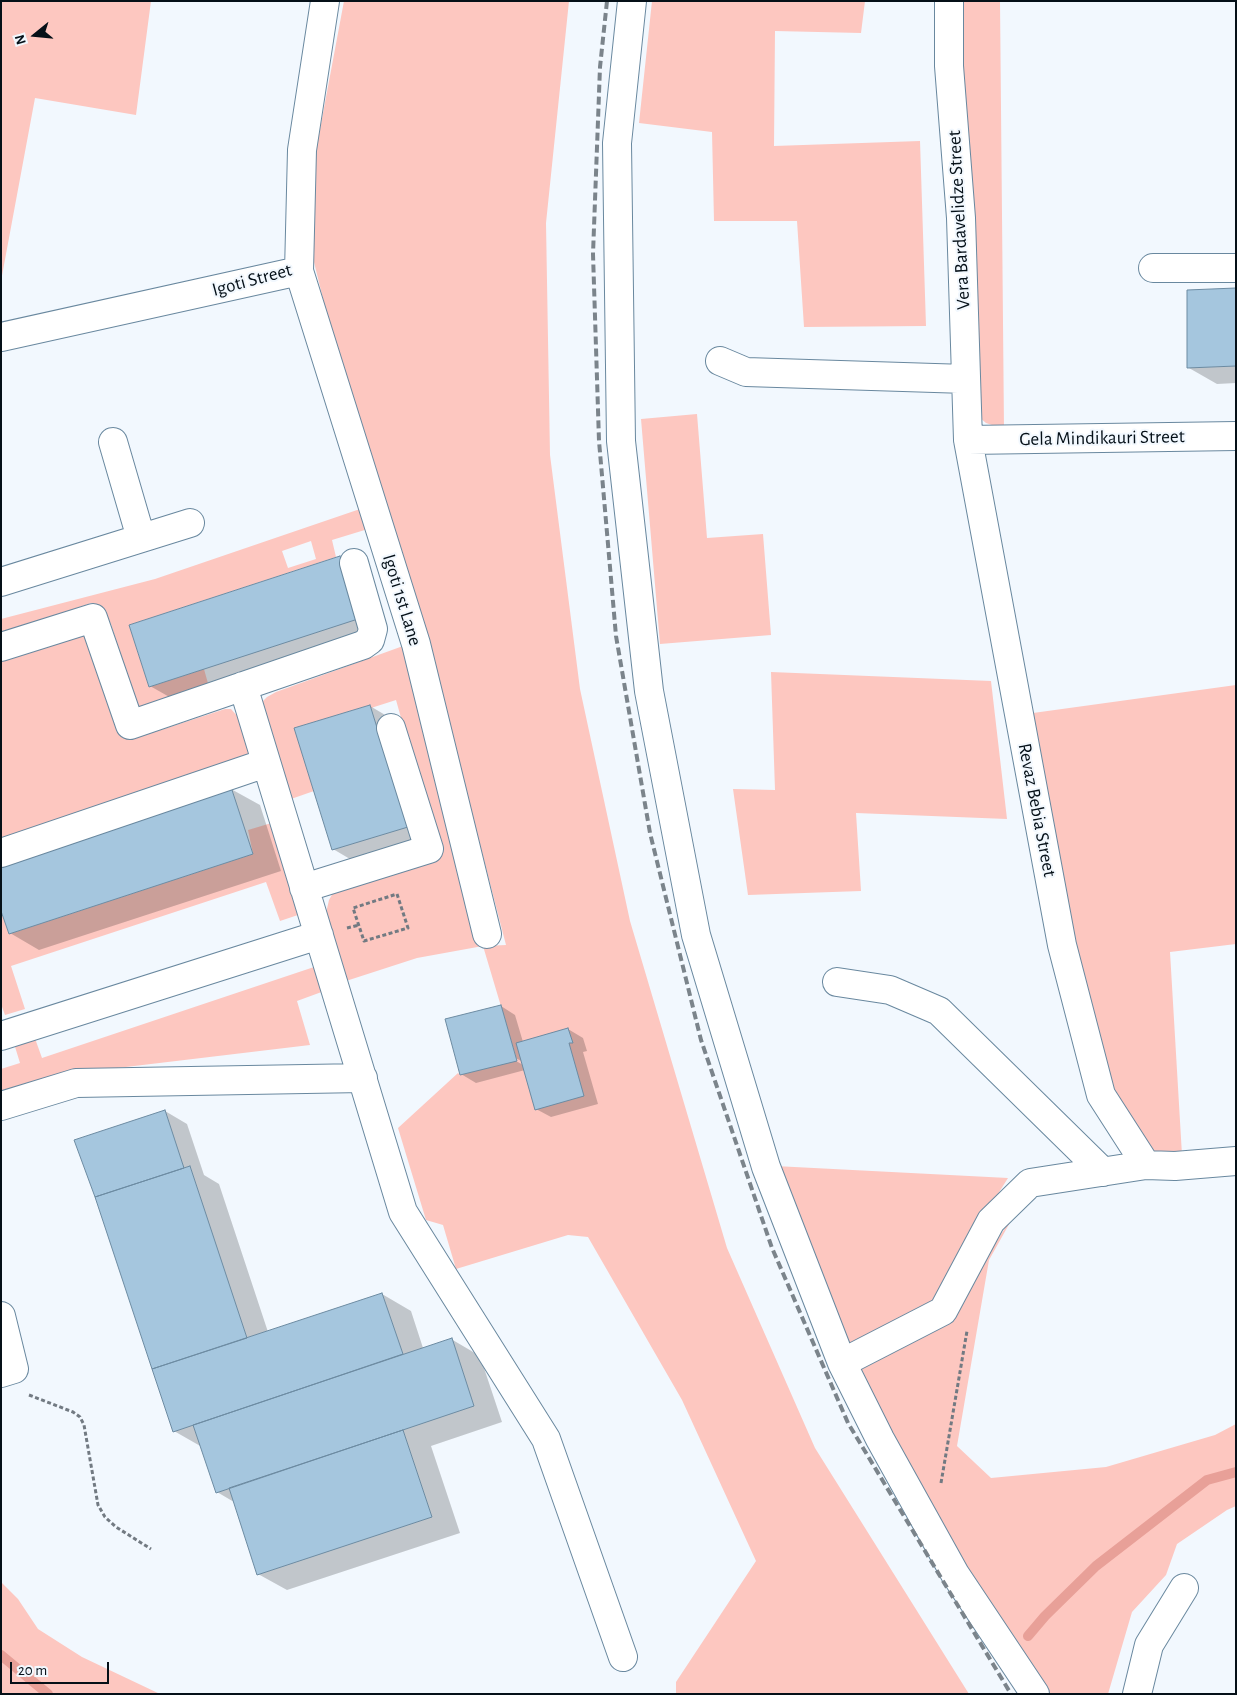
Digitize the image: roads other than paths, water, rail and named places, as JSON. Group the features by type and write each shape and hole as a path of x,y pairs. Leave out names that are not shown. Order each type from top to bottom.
{"street":[{"name":"Igoti Street","path":"1,337 299,271 302,150 325,1"},
{"path":"632,1 618,143 621,441 648,691 696,935 766,1167 842,1363 880,1440 955,1574 1034,1694"},
{"name":"Vera Bardavelidze Street","path":"949,1 948,66 961,218 968,440"},
{"path":"1153,268 1236,268"},
{"name":"Igoti 1st Lane","path":"299,271 416,644 487,934"},
{"path":"720,361 746,372 966,379"},
{"name":"Gela Mindikauri Street","path":"968,440 1236,436"},
{"name":"Revaz Bebia Street","path":"968,440 1062,945 1101,1095 1146,1165"},
{"path":"114,442 141,538"},
{"path":"1,582 190,523"},
{"path":"1,647 93,618 130,725 363,645 370,640 373,629 354,563"},
{"path":"243,686 404,1212 546,1439 622,1656"},
{"path":"304,888 430,849 392,728"},
{"path":"1,853 266,763"},
{"path":"1,1036 319,935"},
{"path":"838,982 890,990 938,1011 1103,1172"},
{"path":"1,1106 76,1083 362,1078"},
{"path":"842,1363 943,1311 991,1221 1030,1183 1146,1165 1175,1166 1236,1161"},
{"path":"1,1316 8,1371"},
{"path":"1137,1694 1150,1645 1184,1588"}],"waterway":[{"path":"1028,1636 1045,1616 1096,1566 1207,1480 1236,1472"},
{"path":"1,1655 48,1694"}],"railway":[{"path":"607,1 600,67 593,254 599,441 616,636 650,833 701,1040 772,1248 848,1423 1011,1694"}]}
